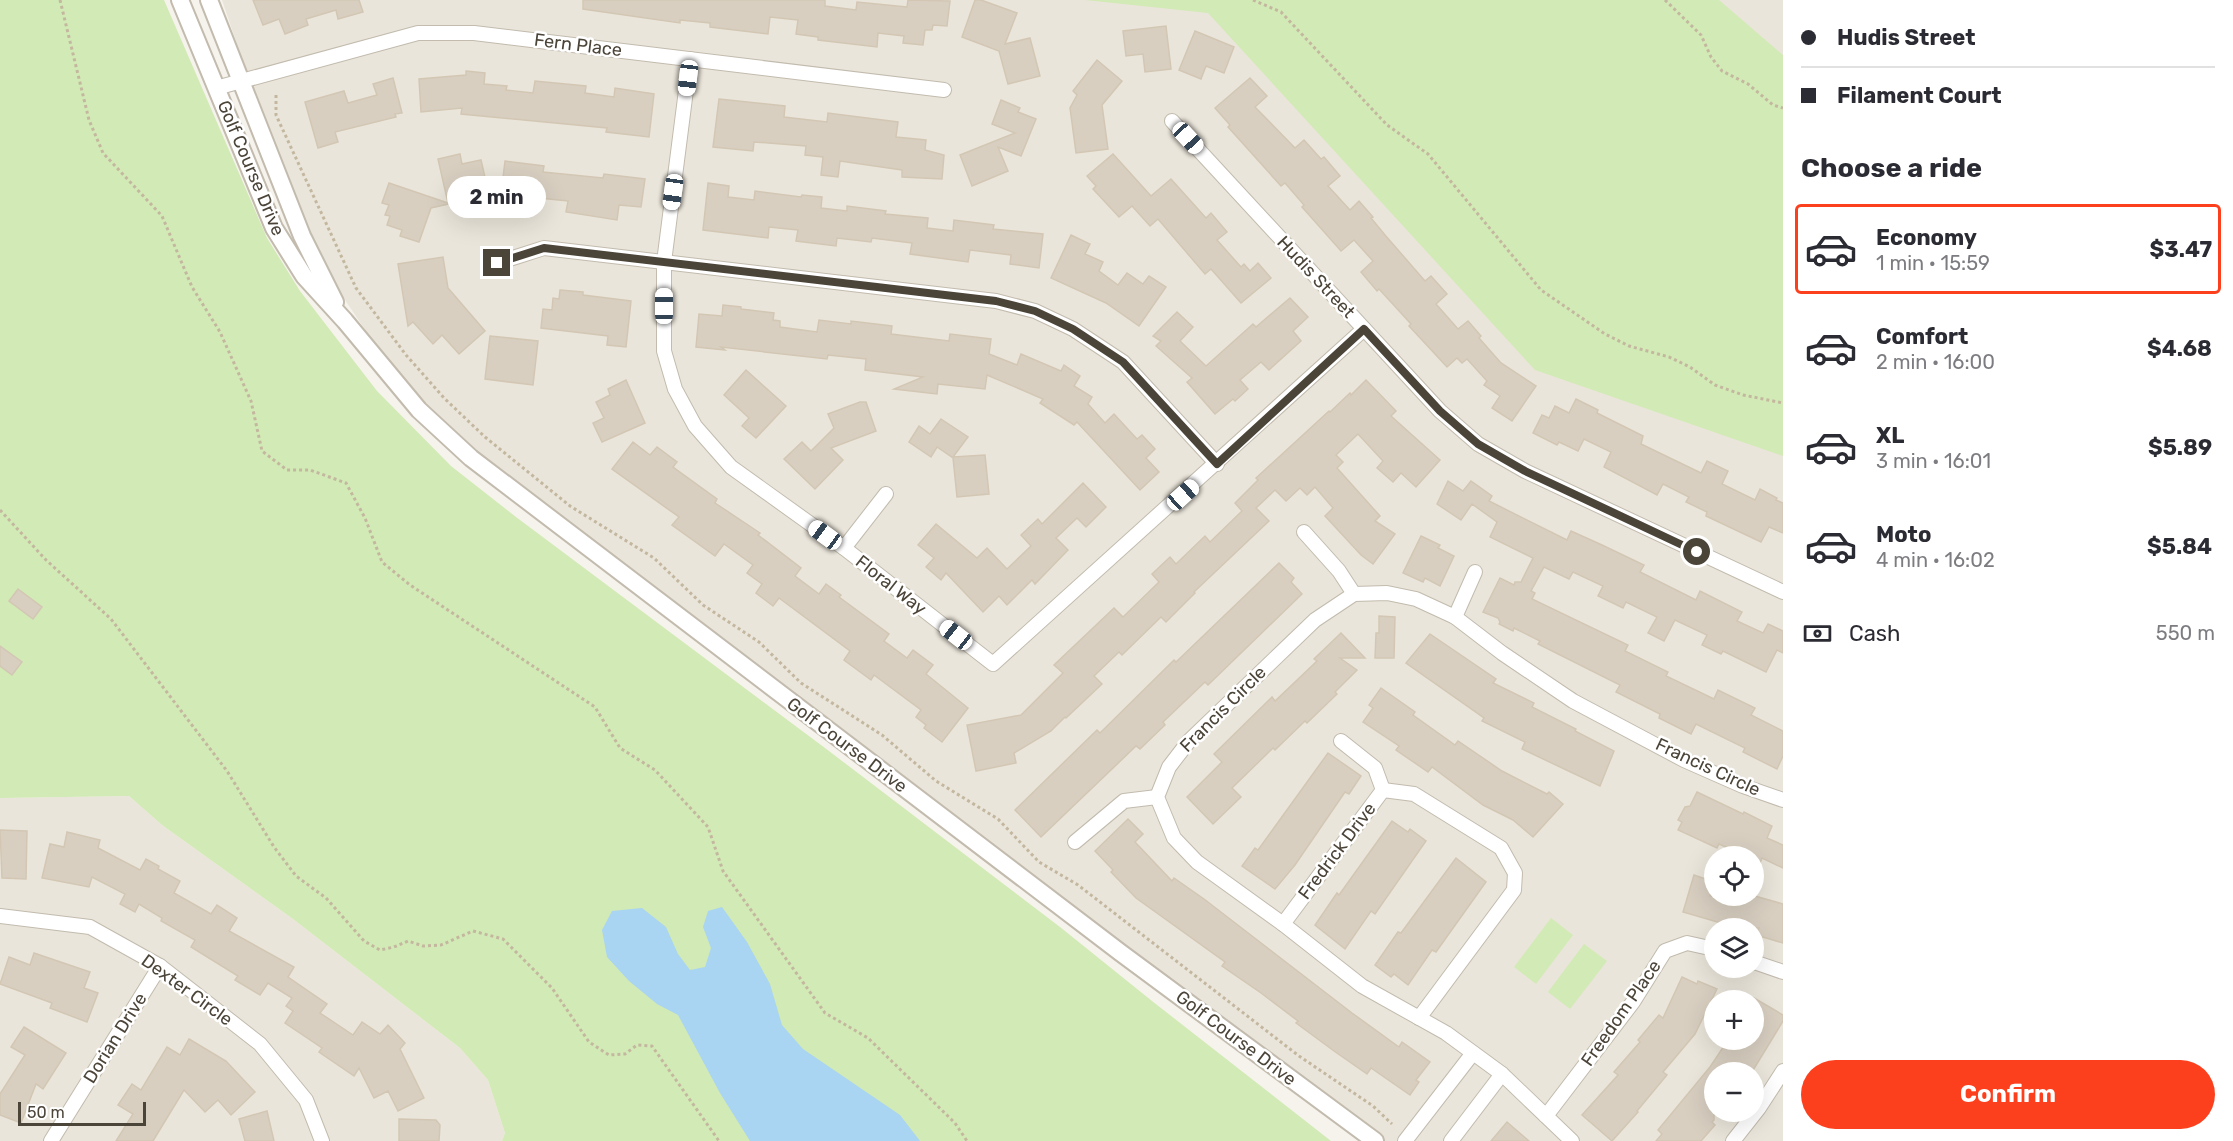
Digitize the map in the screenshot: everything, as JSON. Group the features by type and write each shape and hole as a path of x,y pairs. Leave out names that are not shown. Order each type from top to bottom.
{"street":[{"name":"Golf Course Drive","path":"180,0 274,228 304,276 345,321 419,410 471,458 1121,953 1375,1141"},
{"name":"Golf Course Drive","path":"209,0 302,236 345,321"},
{"name":"Fern Place","path":"216,88 418,33 474,33 944,90"},
{"name":"Floral Way","path":"690,59 664,262 664,351 675,390 695,426 731,467 844,548 993,664 1364,329"},
{"name":"Hudis Street","path":"1172,121 1440,411 1478,444 1525,471 1783,592"},
{"path":"497,263 544,248 996,301 1035,311 1073,329 1123,362 1217,464"},
{"path":"844,548 886,494"},
{"path":"1304,532 1339,571 1354,594"},
{"path":"1455,617 1475,572"},
{"name":"Francis Circle","path":"1156,797 1169,767 1188,741 1315,620 1354,594 1387,593 1416,599 1455,617 1502,653 1573,701 1684,760 1743,786 1783,800"},
{"path":"1341,741 1375,768 1383,790"},
{"name":"Fredrick Drive","path":"1282,924 1383,790 1414,794 1501,848 1515,873 1514,890 1419,1018"},
{"path":"1075,842 1124,801 1156,797 1174,838 1197,862 1362,986 1446,1033 1502,1074 1572,1141"},
{"name":"Dexter Circle","path":"0,916 90,927 160,966 260,1044 306,1100 322,1141"},
{"name":"Freedom Place","path":"1546,1116 1633,1002 1665,951 1686,943 1704,947"},
{"path":"1764,965 1783,972"},
{"name":"Dorian Drive","path":"51,1141 160,966"},
{"path":"1405,1141 1473,1053"},
{"path":"1733,1141 1783,1071"},
{"path":"1451,1141 1502,1074"}],"path":[{"path":"60,0 89,120 102,153 162,216 192,287 219,332 251,401 262,451 287,470 310,470 346,483 365,518 382,562 410,585 595,707 620,748 655,770 708,827 723,871 825,1013 868,1038 955,1123 967,1141"},
{"path":"1253,0 1281,12 1387,125 1428,154 1541,290 1605,334 1629,346 1669,357 1690,367 1715,385 1743,395 1783,402"},
{"path":"1665,0 1701,35 1711,57 1722,71 1748,84 1773,105 1783,108"},
{"path":"276,95 276,115 356,288 406,355 460,414 570,506 654,558 703,605 759,642 801,683 882,735 936,782 998,819 1039,862 1078,885 1299,1056 1373,1106 1392,1124"},
{"path":"0,510 46,560 111,619 227,771 274,848 296,876 326,898 364,941 380,950 408,941 423,946 441,945 473,931 503,939 552,988 589,1042 609,1055 625,1054 637,1045 652,1046 719,1141"}],"shaded area":[{"path":"222,0 1783,0 1783,1141 1375,1141 419,410 302,236"},
{"path":"129,796 162,825 293,919 460,1048 488,1080 505,1133 502,1141 0,1141 0,798"}],"green space":[{"path":"0,0 164,0 267,238 300,291 377,391 451,466 1060,927 1331,1141 502,1141 505,1133 488,1080 460,1048 293,919 162,825 129,796 0,798"},
{"path":"1085,0 1719,0 1783,55 1783,456 1535,370 1208,13"},
{"path":"1551,918 1573,935 1536,984 1514,967"},
{"path":"1584,944 1607,961 1570,1009 1548,992"}],"water":[{"path":"722,907 747,942 770,984 782,1025 803,1049 900,1115 920,1141 750,1141 720,1093 678,1015 657,1004 629,981 607,957 602,930 612,911 642,908 666,927 678,954 690,970 705,967 711,948 703,927 708,911"}],"building":[{"path":"253,0 359,0 363,12 338,19 336,10 306,19 308,25 285,34 279,19 263,25"},
{"path":"583,0 825,0 825,6 856,10 857,2 907,7 908,0 950,1 947,26 933,25 932,30 925,30 923,45 903,43 904,36 878,33 877,47 818,40 818,37 796,34 798,20 770,17 768,34 710,27 710,23 680,20 680,23 583,9"},
{"path":"975,0 1017,13 1005,44 1030,38 1040,76 1008,84 999,51 962,37"},
{"path":"1166,26 1171,69 1145,72 1143,54 1126,56 1123,31"},
{"path":"1195,31 1234,47 1224,73 1206,66 1201,79 1179,70"},
{"path":"1097,60 1122,81 1102,105 1108,149 1076,153 1070,108 1077,95 1073,91"},
{"path":"466,71 485,73 484,84 507,86 506,90 533,93 535,81 586,86 585,93 614,97 615,88 654,94 649,137 606,132 607,128 461,114 462,108 421,112 419,79 466,75"},
{"path":"393,78 402,113 395,114 396,117 335,132 338,142 318,148 305,102 344,91 348,103 377,95 373,84"},
{"path":"1250,78 1267,96 1255,107 1295,148 1304,140 1321,159 1324,157 1340,176 1328,186 1350,210 1359,201 1425,281 1431,276 1447,294 1436,304 1458,329 1468,321 1481,336 1479,338 1501,363 1536,386 1512,421 1492,408 1500,396 1484,385 1487,381 1467,359 1462,363 1457,358 1447,367 1379,289 1377,291 1361,272 1373,261 1354,240 1341,251 1302,207 1304,205 1285,183 1281,186 1228,127 1230,125 1215,108"},
{"path":"719,99 785,106 784,117 827,122 828,113 898,122 896,137 926,140 925,150 944,155 942,179 902,177 902,170 840,161 838,177 821,175 823,157 805,155 806,146 754,142 753,151 713,147"},
{"path":"1001,100 1020,108 1018,112 1036,119 1021,156 998,147 1008,171 972,186 960,155 1015,133 992,124"},
{"path":"460,154 462,164 481,160 489,195 431,208 419,242 400,236 402,230 387,225 390,216 385,215 389,205 382,203 389,183 448,203 438,159"},
{"path":"1113,154 1151,196 1171,179 1206,218 1211,213 1227,232 1217,240 1241,267 1244,264 1250,271 1258,263 1271,278 1241,303 1211,269 1205,274 1158,219 1150,226 1132,206 1119,217 1093,189 1096,186 1087,176"},
{"path":"505,161 544,166 543,172 603,178 604,174 645,179 641,207 619,205 617,220 566,212 568,201 501,194"},
{"path":"708,183 729,186 728,197 754,200 755,191 801,197 802,195 822,197 821,208 847,211 847,206 886,211 885,214 928,218 927,228 953,231 954,220 994,225 993,229 1043,234 1039,268 1010,264 1011,255 970,250 968,262 910,254 912,243 872,238 871,242 837,238 836,246 796,241 798,230 769,227 768,238 703,230"},
{"path":"1071,235 1090,244 1085,254 1103,262 1099,271 1118,285 1127,273 1143,284 1149,276 1166,287 1139,326 1106,303 1051,278"},
{"path":"443,257 448,288 485,331 459,354 442,335 433,344 413,322 408,326 398,264"},
{"path":"560,290 631,301 626,347 607,345 608,336 541,328 543,309 552,310 553,298 559,299"},
{"path":"1290,298 1308,317 1293,331 1301,341 1269,370 1261,362 1240,380 1248,389 1215,414 1187,382 1192,378 1156,346 1161,341 1153,336 1177,312 1193,327 1180,341 1206,366 1253,324 1256,327"},
{"path":"723,305 774,313 773,320 780,321 780,327 817,332 819,320 851,324 851,321 892,326 891,334 949,341 950,334 991,339 989,354 1017,365 1021,354 1061,371 1064,365 1080,376 1074,386 1092,397 1088,404 1105,423 1114,414 1137,439 1142,435 1155,449 1146,458 1159,472 1140,490 1077,422 1074,425 1040,403 1043,399 987,375 985,389 938,384 937,394 894,389 923,377 865,370 866,359 828,355 827,359 721,347 725,350 696,347 699,314 722,316"},
{"path":"490,336 538,341 533,385 485,379"},
{"path":"746,370 786,406 756,438 742,426 749,418 724,395"},
{"path":"626,380 645,423 602,442 593,423 604,418 596,402 610,395 608,389"},
{"path":"1366,380 1396,411 1391,416 1440,460 1416,487 1401,473 1393,482 1377,468 1383,461 1358,434 1336,455 1343,462 1337,468 1380,516 1375,521 1395,534 1373,564 1361,555 1325,516 1333,508 1315,487 1307,495 1300,488 1286,501 1275,490 1256,508 1269,521 1194,592 1166,622 1161,617 1122,655 1119,652 1094,676 1102,684 1066,718 1051,731 1014,753 1016,763 976,771 967,725 1021,715 1063,673 1054,665 1114,608 1123,617 1159,582 1152,574 1170,557 1176,564 1205,536 1210,542 1242,511 1235,503 1258,480 1256,478"},
{"path":"1576,399 1598,410 1597,413 1643,436 1641,444 1701,473 1707,461 1728,471 1722,484 1755,500 1760,489 1777,498 1776,500 1783,503 1783,533 1769,527 1761,542 1706,516 1707,512 1686,502 1689,497 1663,484 1657,495 1604,467 1611,452 1584,439 1578,451 1559,442 1557,445 1533,433 1542,415 1549,418 1555,406 1569,413"},
{"path":"860,402 866,402 876,431 831,448 843,460 815,489 784,459 802,442 811,451 834,428 828,414"},
{"path":"941,419 968,437 953,457 985,455 989,494 957,497 953,458 937,447 931,457 909,442 919,426 930,434"},
{"path":"633,442 650,455 657,447 677,462 673,467 717,499 715,503 760,533 758,535 801,568 795,576 819,594 826,584 841,595 839,597 889,634 884,641 907,658 913,650 933,665 926,674 968,708 942,742 924,728 926,725 916,717 921,710 874,675 871,680 844,660 850,651 779,598 773,606 756,593 762,584 747,573 753,565 724,544 715,556 672,525 679,517 612,469"},
{"path":"1448,481 1463,491 1471,481 1492,496 1489,501 1567,540 1571,531 1644,565 1640,572 1696,600 1700,591 1742,612 1737,621 1763,633 1768,624 1783,631 1783,653 1777,650 1766,672 1723,651 1721,654 1702,645 1707,635 1675,620 1664,641 1648,633 1657,617 1626,602 1623,608 1598,596 1603,586 1573,572 1569,579 1544,567 1531,591 1535,593 1532,599 1628,645 1625,651 1668,672 1666,676 1714,699 1718,690 1755,708 1751,715 1783,731 1783,756 1777,769 1743,752 1745,748 1696,724 1691,734 1659,718 1660,714 1616,692 1620,685 1538,644 1540,641 1514,628 1513,631 1499,624 1498,618 1483,612 1500,578 1514,585 1515,582 1521,582 1533,558 1490,537 1497,522 1472,504 1461,520 1437,504"},
{"path":"1083,483 1106,507 1086,527 1077,518 1056,538 1068,550 1035,584 1032,580 1007,605 999,596 983,612 946,573 941,580 926,567 934,558 918,545 936,524 977,558 987,548 1007,569 1031,546 1021,535 1038,519 1042,524"},
{"path":"1421,536 1440,545 1438,548 1454,556 1440,586 1425,578 1423,582 1403,573"},
{"path":"1279,563 1294,578 1291,582 1302,594 1208,685 1205,682 1163,722 1165,725 1140,749 1136,746 1041,837 1015,810 1097,730 1100,733 1174,660 1176,662"},
{"path":"18,589 42,607 33,619 9,601"},
{"path":"1379,616 1395,617 1394,658 1375,658"},
{"path":"1341,633 1365,658 1340,658 1357,670 1335,692 1337,694 1307,723 1305,721 1275,750 1273,748 1232,788 1241,797 1213,824 1187,797 1222,762 1214,754 1272,697 1275,701 1317,661 1314,659"},
{"path":"1430,634 1496,679 1493,683 1534,703 1532,707 1614,751 1600,786 1522,749 1525,742 1482,721 1484,718 1406,663"},
{"path":"0,646 22,662 12,675 0,666"},
{"path":"1381,688 1415,712 1413,715 1455,745 1458,741 1502,771 1547,794 1549,792 1563,804 1533,837 1513,820 1483,805 1432,767 1428,772 1396,750 1399,746 1363,722 1373,708 1369,705"},
{"path":"1328,753 1361,776 1349,794 1345,792 1295,865 1275,889 1242,866 1255,848 1258,850"},
{"path":"1697,792 1772,826 1767,838 1783,845 1783,868 1764,859 1764,846 1719,844 1713,846 1678,830 1682,822 1678,820 1685,807 1690,806"},
{"path":"1128,819 1143,834 1135,842 1172,881 1174,878 1204,899 1399,1047 1402,1042 1430,1062 1416,1080 1419,1082 1410,1095 1371,1068 1367,1074 1334,1051 1296,1023 1298,1021 1222,966 1225,962 1136,898 1095,851"},
{"path":"1392,821 1408,832 1410,829 1426,841 1375,914 1371,911 1345,949 1315,925"},
{"path":"0,830 27,831 26,879 2,878"},
{"path":"67,832 100,840 98,848 140,870 146,859 159,866 158,869 180,881 174,893 211,914 217,905 237,918 229,931 294,967 288,977 327,1004 320,1013 353,1035 362,1022 380,1034 388,1025 405,1043 400,1049 424,1098 398,1111 388,1091 374,1098 359,1068 354,1076 319,1052 322,1048 285,1023 293,1011 286,1006 292,998 268,983 260,995 235,980 238,976 191,947 195,940 161,921 162,918 139,904 135,912 120,904 125,894 92,877 89,887 42,878 50,844 64,847"},
{"path":"1456,858 1486,882 1436,952 1432,950 1408,985 1394,974 1391,977 1375,965"},
{"path":"1694,875 1704,878 1704,906 1764,906 1764,899 1783,904 1783,943 1764,937 1764,918 1704,918 1683,912"},
{"path":"34,953 90,972 84,988 98,993 87,1022 50,1008 52,1003 0,984 9,957 30,965"},
{"path":"1682,977 1717,989 1704,990 1704,1016 1695,1034 1663,1072 1667,1075 1612,1141 1582,1115 1618,1075 1614,1072 1640,1042 1638,1040 1659,1015 1663,1018"},
{"path":"1764,1004 1783,1015 1783,1021 1758,1062 1713,1062 1721,1050 1764,1050"},
{"path":"24,1027 66,1053 43,1089 36,1084 21,1123 0,1115 0,1094 25,1055 11,1047"},
{"path":"189,1039 226,1061 255,1092 231,1115 218,1100 205,1112 184,1090 153,1141 116,1141 133,1114 118,1105 132,1084 141,1090 167,1047 180,1055"},
{"path":"1704,1074 1704,1122 1712,1122 1715,1125 1701,1141 1656,1141 1662,1134 1658,1130"},
{"path":"267,1111 274,1141 245,1141 239,1119"},
{"path":"399,1119 436,1120 440,1125 439,1141 399,1141"},
{"path":"1507,1122 1529,1141 1491,1141"}],"route":[{"path":"497,263 544,248 996,301 1035,311 1073,329 1123,362 1217,464 1364,329 1440,411 1478,444 1525,471 1697,552"}]}
